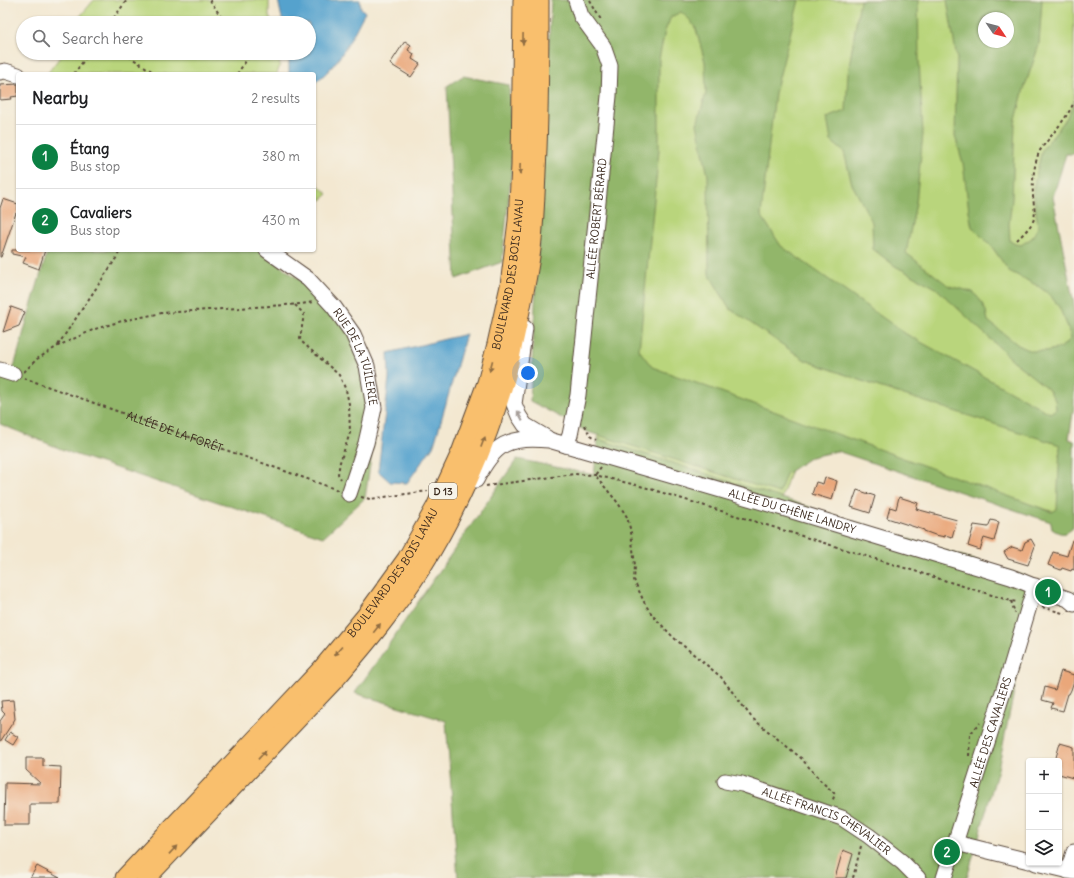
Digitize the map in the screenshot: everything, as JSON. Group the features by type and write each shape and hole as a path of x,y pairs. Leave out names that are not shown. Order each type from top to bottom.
{"main road":[{"name":"BOULEVARD DES BOIS LAVAU","path":"125,878 322,669 366,616 407,559 436,507 461,453 486,383 497,344 510,286 518,221 521,166 523,0"},
{"name":"BOULEVARD DES BOIS LAVAU","path":"146,878 335,679 380,624 421,567 437,541 466,482 504,385 523,296 531,248 537,149 539,0"}],"street":[{"name":"ALLÉE ROBERT BÉRARD","path":"566,445 570,435 578,395 609,96 610,66 603,46 581,16 576,0"},
{"path":"0,72 5,71 16,74"},
{"name":"ALLÉE DU CHÊNE LANDRY","path":"531,248 533,275 514,404 525,425 549,440"},
{"name":"RUE DE LA TUILERIE","path":"270,252 308,280 334,307 353,334 368,366 374,408 366,443 349,494"},
{"name":"ALLÉE DU CHÊNE LANDRY","path":"437,541 455,521 485,463 501,446 513,440 534,438 549,440 776,506 1011,578 1068,599 1073,610"},
{"name":"ALLÉE DES CAVALIERS","path":"944,878 1035,586"},
{"name":"ALLÉE FRANCIS CHEVALIER","path":"725,781 748,786 842,818 902,862 918,878"},
{"path":"954,845 960,844 1026,860"},
{"path":"1048,866 1071,872 1074,852"}],"path":[{"path":"115,16 126,0"},
{"path":"210,0 220,16"},
{"path":"75,72 84,60"},
{"path":"135,60 153,72"},
{"path":"238,72 247,60"},
{"path":"1017,240 1029,228 1035,214 1033,184 1038,155 1074,102"},
{"path":"58,346 119,252"},
{"path":"11,374 58,346 95,329 122,321 162,313 312,303 324,296"},
{"path":"295,304 304,314 300,339 339,375 346,390 349,404 350,433 340,462 338,474 349,494"},
{"name":"ALLÉE DE LA FORÊT","path":"11,374 349,494 370,499 434,490"},
{"path":"594,475 600,469 604,456"},
{"path":"484,487 574,474 594,475 644,488 1011,601"},
{"path":"594,475 618,503 627,517 631,532 635,566 634,580 645,604 653,616 674,638 721,677 752,718 801,758 821,781 835,794 828,813"},
{"path":"1030,604 1073,610"},
{"path":"853,878 864,833"}],"green space":[{"path":"94,0 269,0 269,16 80,16"},
{"path":"551,0 799,0 775,93 761,215 781,246 906,334 1050,413 1056,409 1055,400 1048,389 1017,364 936,288 895,266 873,249 872,222 852,184 844,152 831,141 827,118 846,111 848,73 860,0 918,0 919,60 923,134 916,203 906,253 949,286 973,292 980,300 986,311 988,321 1018,345 1031,351 1046,351 1060,348 1071,339 1059,307 1050,295 1038,286 1009,271 992,247 972,227 963,163 955,136 957,59 947,0 1042,0 1039,45 1023,92 1015,124 1012,199 1009,224 1010,241 1021,245 1032,238 1038,227 1033,189 1042,150 1066,119 1074,101 1074,154 1066,154 1053,197 1074,305 1074,405 1069,439 1074,441 1073,528 1065,533 1058,532 1052,529 1051,522 837,451 811,457 786,474 779,493 588,432 530,401","holes":["681,12 690,20 696,29 705,62 706,93 697,124 708,176 709,274 730,309 805,360 879,387 1060,445 1057,509 1052,512 652,367 639,350 659,150 659,59 665,31 671,17"]},
{"path":"653,0 1074,0 1074,135 1039,174 1073,329 1061,514 803,435 781,499 598,439 648,9"},
{"path":"58,60 279,60 280,65 278,72 49,72"},
{"path":"463,76 509,85 512,166 502,262 456,279 447,86"},
{"path":"316,179 319,186 328,194 316,204"},
{"path":"47,252 261,252 303,282 354,332 374,439 365,498 323,537 71,453 0,424 0,367 13,371"},
{"path":"598,439 1037,580 998,769 967,878 458,878 446,721 355,693 517,459 594,475"}],"water":[{"path":"278,0 360,0 361,8 365,12 350,41 338,59 331,68 316,81 316,72 289,72 289,60 316,60 316,16 281,16"},
{"path":"466,334 434,445 407,483 390,482 378,471 389,378 388,353"}],"building":[{"path":"405,41 411,45 408,50 414,54 412,59 420,64 411,77 390,64"},
{"path":"16,84 16,96 11,97 12,99 0,100 0,85"},
{"path":"3,199 16,203 16,213 1,257 0,257 0,208"},
{"path":"12,250 16,250 16,252 44,252 39,269 23,263 26,257 12,254"},
{"path":"11,307 25,312 19,326 3,332"},
{"path":"825,477 837,481 832,500 812,494 816,482 823,484"},
{"path":"857,490 875,496 870,513 851,507"},
{"path":"899,497 918,503 916,509 957,520 952,537 935,535 887,518 890,507 896,509"},
{"path":"991,520 999,522 994,541 984,538 980,550 968,546 974,525 988,527"},
{"path":"1031,539 1035,546 1028,565 1008,559 1004,552 1012,547 1022,550 1025,542"},
{"path":"1072,540 1074,540 1074,570 1072,569 1071,571 1062,568 1061,570 1048,565 1053,552 1067,556"},
{"path":"1061,671 1074,675 1074,681 1063,711 1051,708 1053,703 1042,700 1045,687 1055,690"},
{"path":"13,700 15,719 0,742 0,721 5,714 2,711 1,701"},
{"path":"10,732 18,737 13,745 5,740"},
{"path":"1060,743 1074,747 1073,778 1062,775 1062,758 1056,758"},
{"path":"26,758 43,758 43,766 61,767 60,804 30,804 30,825 4,825 5,783 41,784 26,770"},
{"path":"843,850 853,854 846,878 835,878"},
{"path":"37,866 60,878 30,878"}],"place":[{"name":"Étang","path":"1048,592"},
{"name":"Cavaliers","path":"947,852"}]}
